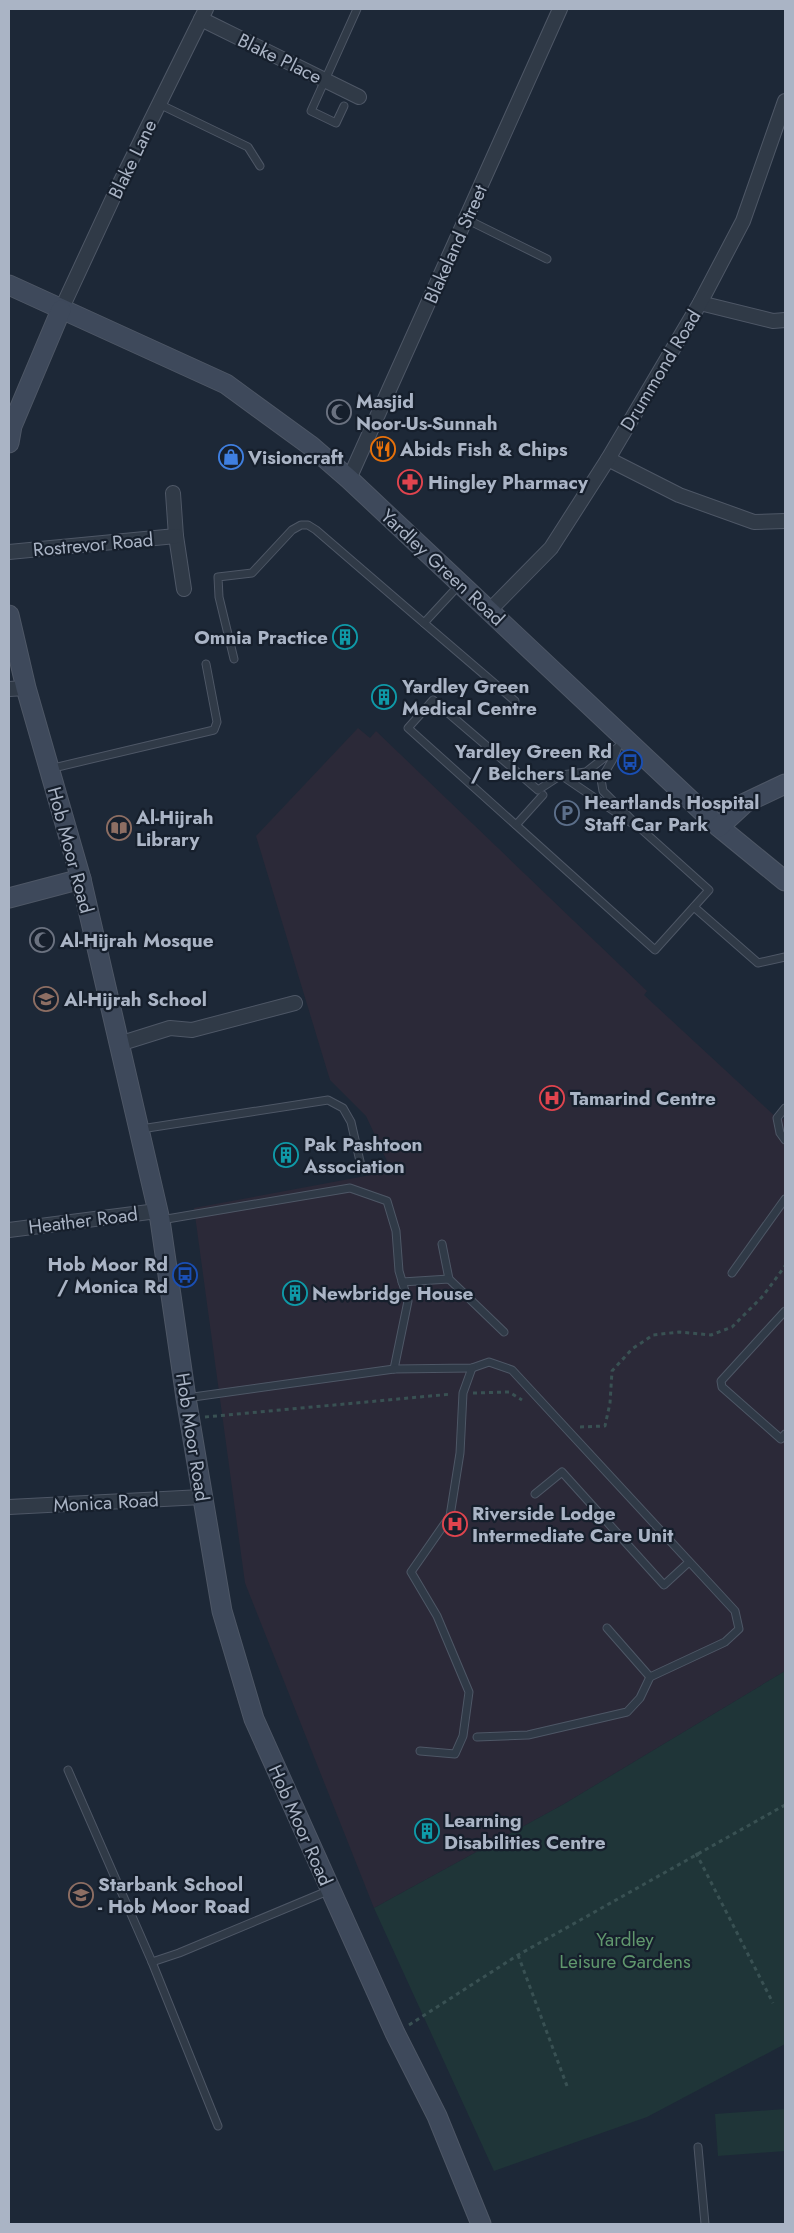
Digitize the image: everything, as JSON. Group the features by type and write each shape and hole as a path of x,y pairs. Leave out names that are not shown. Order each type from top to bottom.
{"street":[{"name":"Blakeland Street","path":"349,478 560,9"},
{"name":"Blake Place","path":"204,14 359,96"},
{"name":"Blake Lane","path":"61,310 204,14"},
{"name":"Drummond Road","path":"489,611 551,548 608,459 700,303 743,221 785,101"},
{"name":"Yardley Green Road","path":"9,285 226,384 304,440 349,478 489,611 621,743 785,881"},
{"path":"700,303 773,321 785,320"},
{"path":"9,443 12,426 61,310"},
{"path":"608,459 679,495 754,522 785,521"},
{"name":"Rostrevor Road","path":"173,494 176,536 184,589"},
{"name":"Rostrevor Road","path":"9,552 176,536"},
{"name":"Hob Moor Road","path":"9,615 17,689 49,770 81,879 159,1216 186,1398 222,1612 254,1719 395,2033 437,2116 481,2224"},
{"path":"719,827 745,803 785,784"},
{"path":"9,898 81,879"},
{"path":"119,1044 170,1028 192,1030 295,1002"},
{"name":"Heather Road","path":"9,1230 159,1216"},
{"name":"Monica Road","path":"9,1507 202,1496"}],"lane":[{"path":"344,106 336,123 311,110 357,9"},
{"path":"160,104 248,148 260,166"},
{"path":"466,219 547,259"},
{"path":"234,659 219,598 218,578 252,573 292,530 301,525 308,525 515,701"},
{"path":"424,623 460,584"},
{"path":"49,770 214,730 217,722 206,664"},
{"path":"433,700 538,790 561,776 586,772 621,743 601,780 603,790 640,828 709,890 655,950 408,728 433,700"},
{"path":"561,776 622,818 640,828"},
{"path":"516,825 543,795"},
{"path":"694,907 758,963 785,957"},
{"path":"140,1129 328,1100 343,1108 351,1122 362,1170"},
{"path":"785,1108 777,1118 780,1133 785,1140"},
{"path":"159,1216 350,1188 387,1201 396,1231 399,1271 408,1302 394,1369"},
{"path":"732,1273 785,1199"},
{"path":"442,1244 449,1279 504,1332"},
{"path":"402,1282 449,1279"},
{"path":"785,1311 721,1380 722,1387 760,1422 781,1439 785,1434"},
{"path":"186,1398 394,1369 472,1368 489,1362 512,1370 735,1611 739,1629 724,1642 650,1677 640,1698 627,1712 528,1735 477,1737"},
{"path":"420,1751 455,1754 462,1736 469,1692 437,1616 411,1572 450,1516 460,1453 463,1393 472,1368"},
{"path":"535,1494 562,1472 664,1585 689,1562"},
{"path":"607,1628 650,1677"},
{"path":"68,1770 152,1962 218,2126"},
{"path":"152,1962 179,1953 330,1890"},
{"path":"698,2147 705,2224"}],"path":[{"path":"395,2033 518,1955 696,1853 785,1805"},
{"path":"696,1853 773,2003"},
{"path":"518,1955 568,2086"}],"shaded area":[{"path":"358,728 370,738 376,731 647,991 644,995 777,1118 785,1119 785,1671 564,1804 374,1908 245,1583 194,1208 387,1172 388,1163 366,1116 330,1080 256,836"}],"green space":[{"name":"Yardley Leisure Gardens","path":"785,1671 785,2044 647,2117 494,2171 374,1908 564,1804"},
{"path":"785,2109 785,2151 718,2156 715,2114"}],"place":[{"name":"Masjid Noor-Us-Sunnah","path":"339,412"},
{"name":"Abids Fish & Chips","path":"383,449"},
{"name":"Visioncraft","path":"231,457"},
{"name":"Hingley Pharmacy","path":"410,482"},
{"name":"Omnia Practice","path":"345,637"},
{"name":"Yardley Green Medical Centre","path":"384,697"},
{"name":"Yardley Green Rd / Belchers Lane","path":"630,762"},
{"name":"Heartlands Hospital Staff Car Park","path":"567,813"},
{"name":"Al-Hijrah Library","path":"119,828"},
{"name":"Al-Hijrah Mosque","path":"42,940"},
{"name":"Al-Hijrah School","path":"46,999"},
{"name":"Tamarind Centre","path":"552,1098"},
{"name":"Pak Pashtoon Association","path":"286,1155"},
{"name":"Hob Moor Rd / Monica Rd","path":"185,1275"},
{"name":"Newbridge House","path":"295,1293"},
{"name":"Riverside Lodge Intermediate Care Unit","path":"455,1524"},
{"name":"Learning Disabilities Centre","path":"427,1831"},
{"name":"Starbank School - Hob Moor Road","path":"81,1895"}]}
